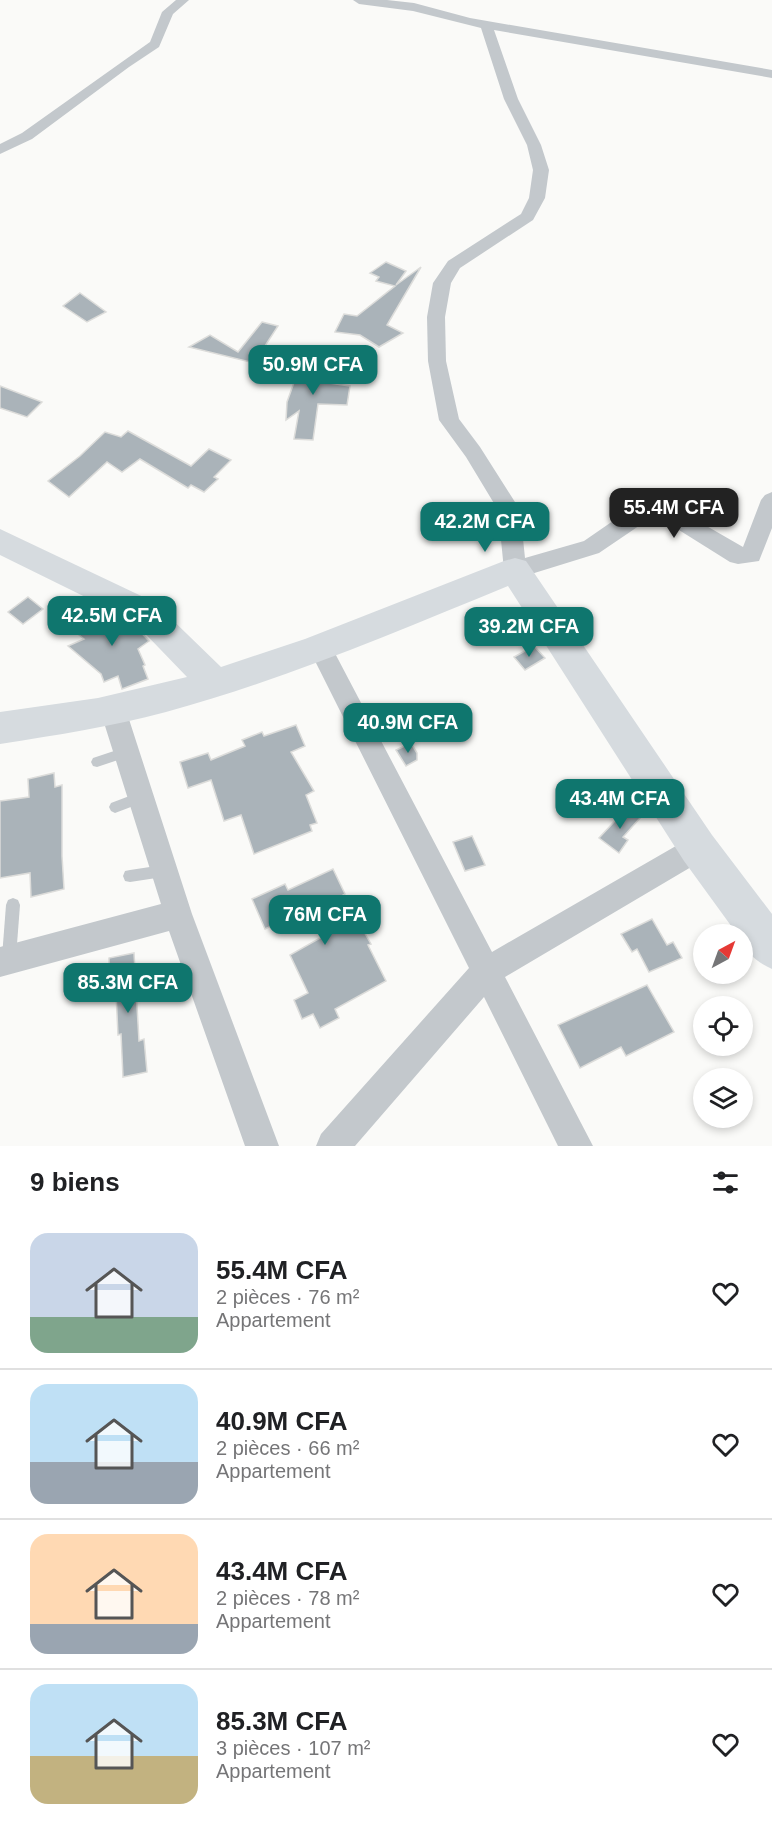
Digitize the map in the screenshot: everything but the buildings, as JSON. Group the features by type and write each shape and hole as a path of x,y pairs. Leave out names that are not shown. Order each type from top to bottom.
{"street":[{"path":"0,150 27,136 155,44 168,12 183,0"},
{"path":"359,0 414,7 772,74"},
{"path":"474,19 534,145 541,170 537,198 527,217 454,266 442,283 436,318 437,361 449,420 473,452 509,510 515,570 698,848 772,948"},
{"path":"0,728 113,710 214,683 320,648 515,570 591,547 646,509 658,506 738,556 751,555 772,500"},
{"path":"0,541 143,611 214,683"},
{"path":"320,648 576,1146"},
{"path":"113,710 126,752 128,802 163,871 262,1146"},
{"path":"333,1146 487,971 698,848"},
{"path":"4,961 178,914"}],"lane":[{"path":"97,762 126,752"},
{"path":"130,876 163,871"},
{"path":"4,961 14,905"}]}
